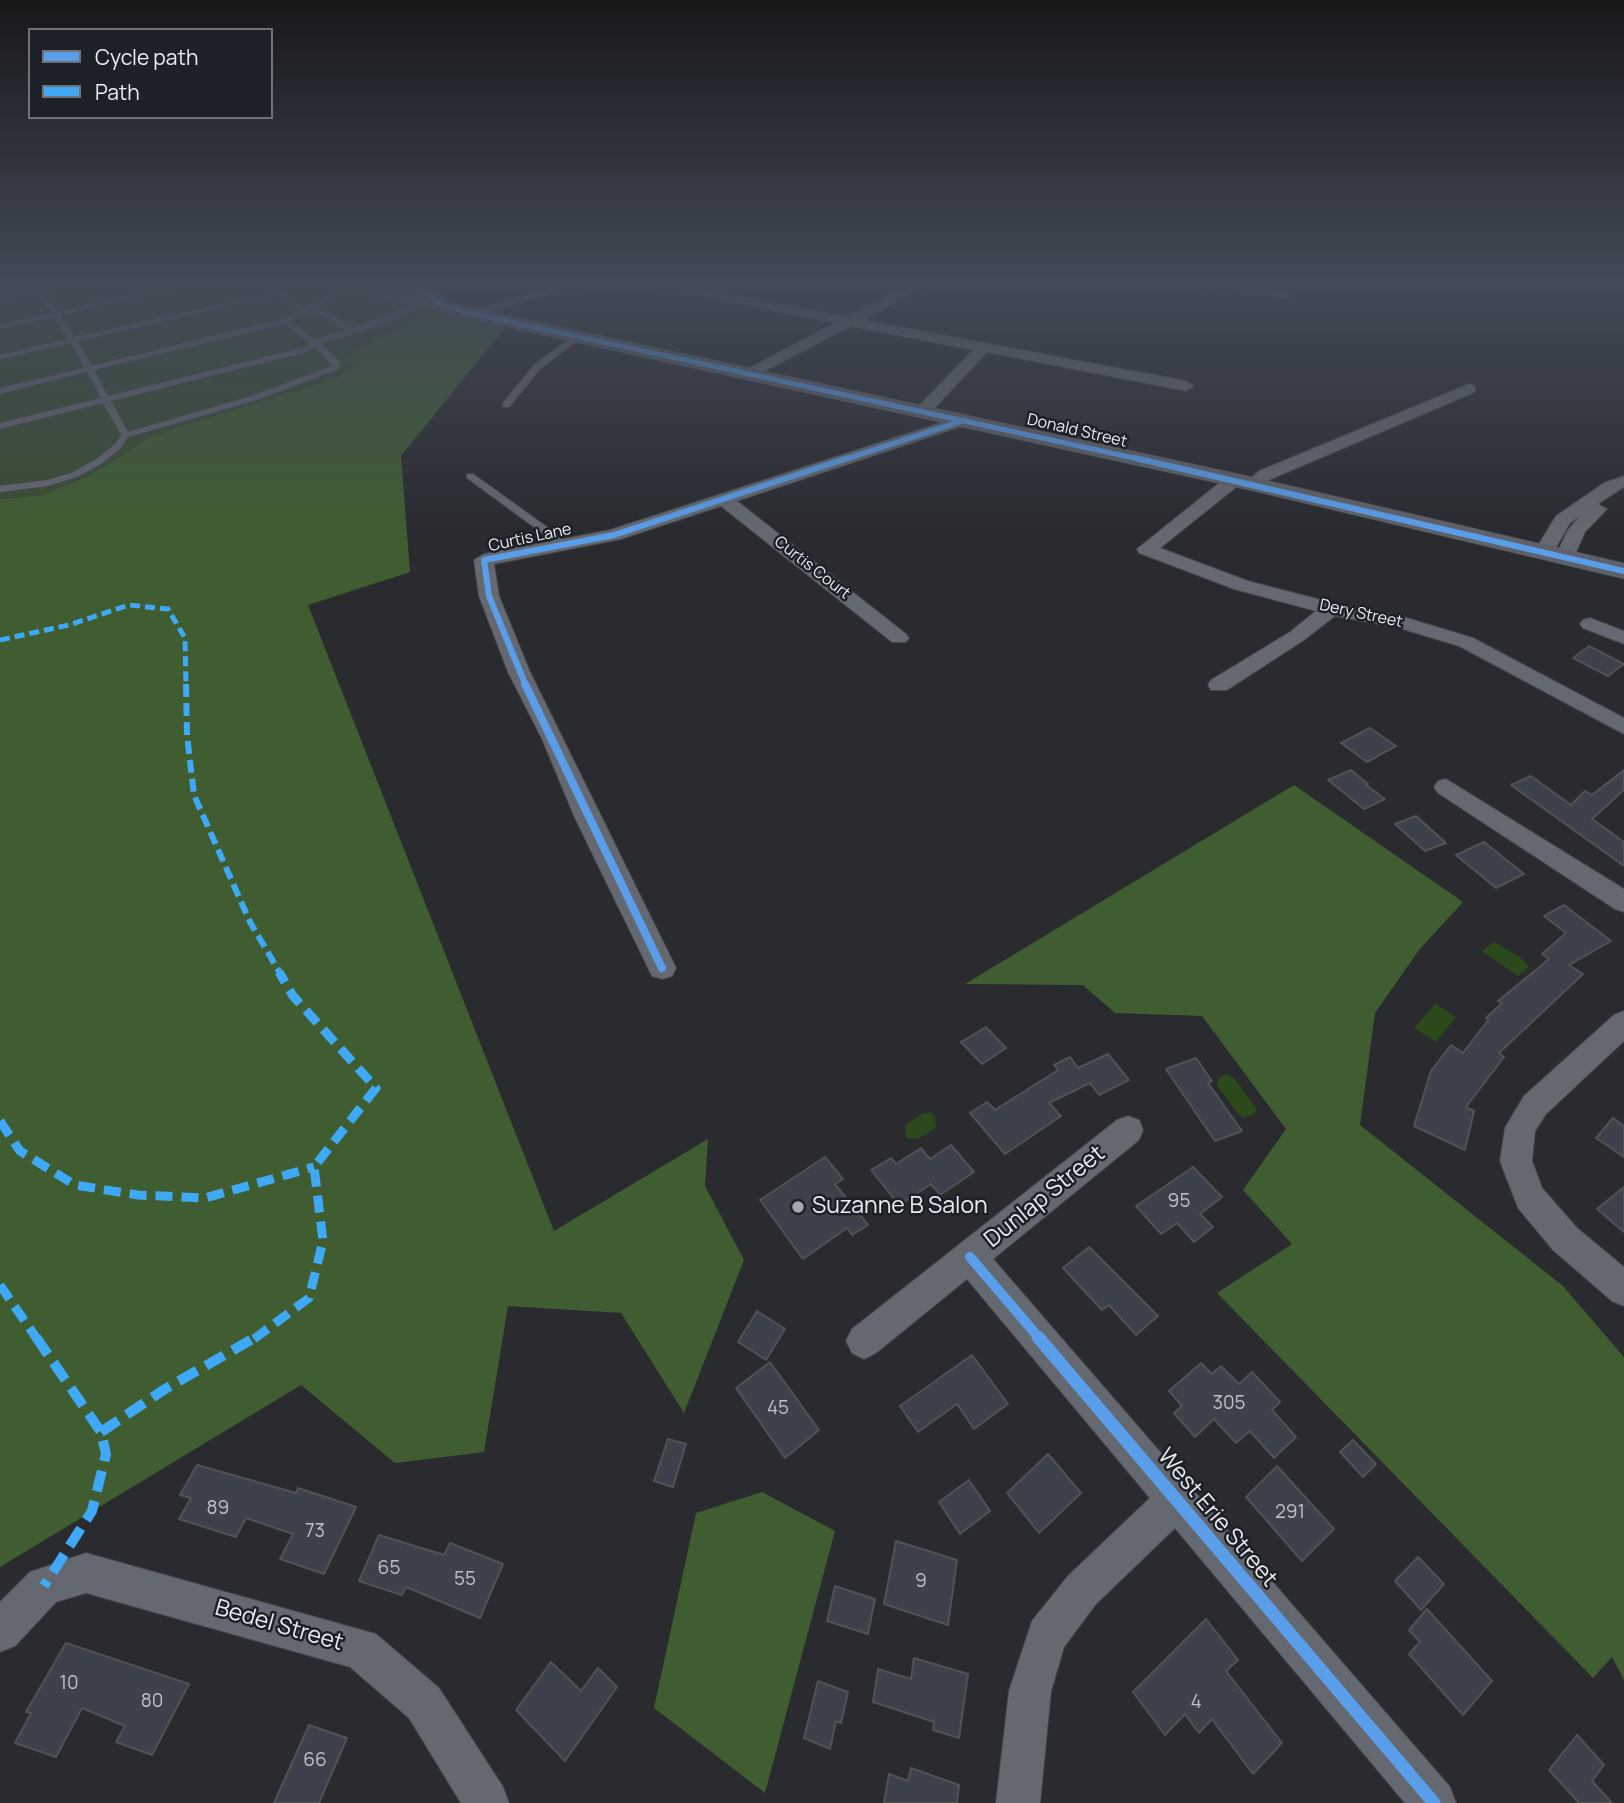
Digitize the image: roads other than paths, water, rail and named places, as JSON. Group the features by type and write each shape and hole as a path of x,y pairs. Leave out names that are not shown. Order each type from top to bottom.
{"street":[{"name":"Donald Street","path":"708,365 1244,482 1624,571"},
{"path":"749,374 766,365"},
{"path":"923,411 967,365"},
{"path":"1078,365 1186,386"},
{"path":"1244,482 1469,389"},
{"name":"Curtis Lane","path":"662,968 587,818 515,661 489,596 484,560 614,535 965,420"},
{"name":"Dery Street","path":"1244,482 1146,549 1201,572 1331,608 1400,622 1466,642 1624,727"},
{"path":"1555,555 1583,522 1619,491 1623,482"},
{"name":"Curtis Court","path":"724,499 900,638"},
{"path":"1220,685 1297,636 1331,608"},
{"path":"1590,624 1624,638"},
{"path":"1446,787 1576,868 1624,902"},
{"path":"1624,1023 1535,1105 1520,1128 1516,1161 1529,1197 1565,1239 1624,1289"},
{"name":"Dunlap Street","path":"864,1341 1128,1130"},
{"name":"West Erie Street","path":"970,1257 1434,1803"},
{"path":"1018,1803 1030,1691 1047,1636 1082,1590 1177,1500"},
{"name":"Bedel Street","path":"44,1586 86,1573 361,1649 424,1703 487,1803"},
{"path":"0,1630 44,1586"}],"lane":[{"path":"88,365 125,435"},
{"path":"0,391 106,365"},
{"path":"0,426 243,365"},
{"path":"0,489 48,483 74,475 98,462 118,446 125,435 251,398 337,365"},
{"path":"506,405 540,365"},
{"path":"470,476 564,544"}],"place":[{"name":"Suzanne B Salon","path":"798,1207"}]}
